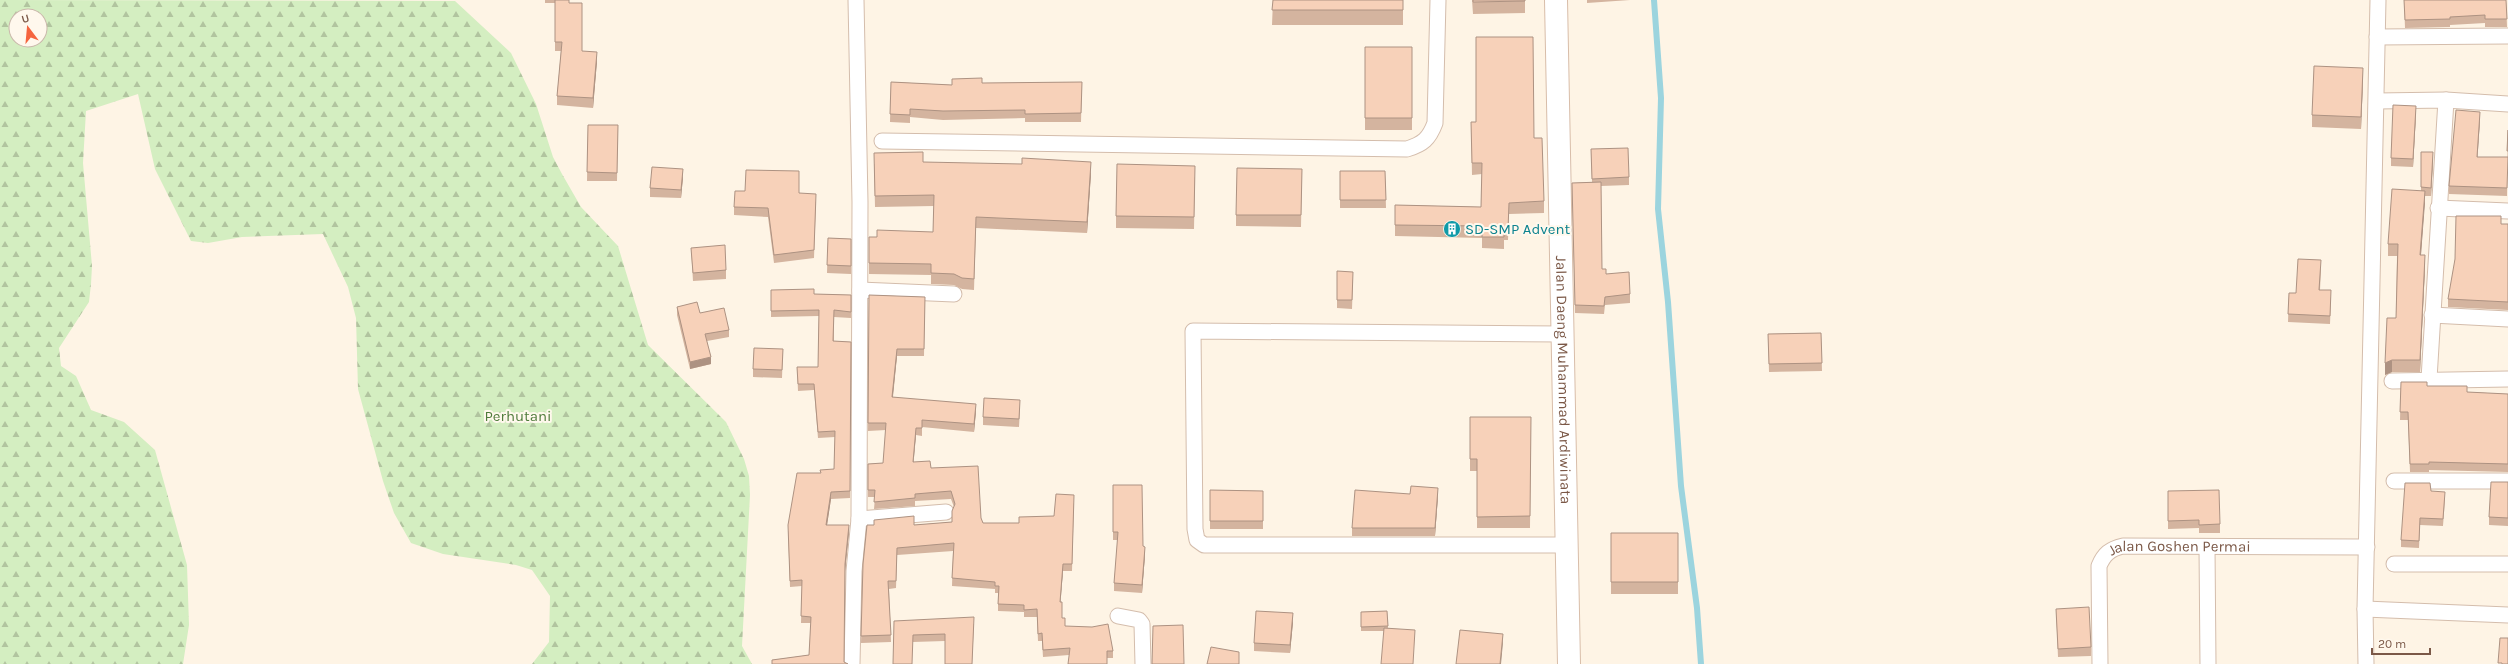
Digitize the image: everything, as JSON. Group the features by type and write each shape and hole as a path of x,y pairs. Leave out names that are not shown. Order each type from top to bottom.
{"main road":[{"name":"Jalan Daeng Muhammad Ardiwinata","path":"1556,0 1569,664"}],"street":[{"path":"852,664 854,571 859,519 860,290 856,0"},
{"path":"882,142 1407,149 1422,144 1430,137 1435,123 1438,0"},
{"path":"2366,664 2365,609 2378,0"},
{"path":"2377,37 2508,36"},
{"path":"2377,101 2446,100 2508,104"},
{"path":"2429,379 2438,208 2446,100"},
{"path":"2438,208 2508,211"},
{"path":"860,290 954,294"},
{"path":"2432,315 2508,319"},
{"path":"1562,334 1193,331 1195,529 1197,540 1204,545 1566,545"},
{"path":"2392,380 2508,379"},
{"path":"2394,481 2508,481"},
{"path":"859,519 946,512"},
{"name":"Jalan Goshen Permai","path":"2100,664 2099,566 2107,552 2123,546 2367,547"},
{"path":"2207,547 2208,664"},
{"path":"2394,564 2508,564"},
{"path":"2365,609 2508,615"},
{"path":"1118,616 1139,620 1142,624 1143,664"}],"green space":[{"name":"Perhutani","path":"0,0 455,1 511,53 536,104 553,157 562,174 581,207 618,246 648,345 726,422 744,459 749,476 750,495 742,646 752,664 532,664 549,642 550,596 532,570 516,565 443,554 411,543 394,513 383,481 358,389 356,318 348,287 323,234 242,237 208,243 191,241 155,169 138,94 86,111 83,163 92,266 89,302 59,348 61,366 76,376 91,410 124,422 155,450 187,565 189,625 183,664 0,664"}],"building":[{"path":"555,0 569,0 569,3 582,3 582,51 597,52 593,98 557,96 562,42 555,42"},
{"path":"1273,0 1403,0 1403,10 1272,10"},
{"path":"1473,0 1525,0 1525,1 1473,2"},
{"path":"2404,0 2506,0 2507,19 2485,19 2485,15 2450,17 2450,19 2405,20"},
{"path":"1476,37 1533,37 1534,138 1542,138 1544,201 1509,203 1508,229 1504,229 1504,237 1482,237 1482,226 1395,225 1395,205 1481,207 1482,163 1472,163 1471,122 1476,122"},
{"path":"1365,47 1412,47 1412,118 1365,118"},
{"path":"2314,66 2363,68 2361,117 2312,115"},
{"path":"982,78 982,83 1082,82 1081,113 1025,114 1025,110 943,111 910,109 910,115 890,114 891,82 952,85 952,79"},
{"path":"2393,105 2416,106 2413,159 2391,158"},
{"path":"2456,110 2480,112 2477,157 2508,157 2507,188 2449,186"},
{"path":"588,125 618,125 617,173 587,172"},
{"path":"2508,130 2508,151 2507,151"},
{"path":"1628,148 1629,177 1592,179 1591,149"},
{"path":"923,152 923,162 1022,164 1022,158 1091,162 1087,222 976,217 974,279 962,278 954,274 931,273 931,264 869,263 869,237 877,237 877,230 933,232 934,195 875,196 874,153"},
{"path":"2421,152 2433,152 2431,188 2421,187"},
{"path":"1117,164 1195,166 1194,217 1116,216"},
{"path":"652,167 683,169 681,190 650,188"},
{"path":"1237,168 1302,169 1301,215 1236,215"},
{"path":"746,170 799,171 799,193 816,194 814,250 774,255 768,208 734,207 735,191 745,191"},
{"path":"1340,171 1385,171 1386,200 1340,200"},
{"path":"1601,182 1602,269 1606,269 1606,274 1629,272 1630,294 1605,297 1604,306 1575,305 1572,183"},
{"path":"2392,189 2425,191 2420,255 2425,255 2420,360 2392,360 2385,363 2387,318 2396,318 2398,244 2388,244"},
{"path":"2456,216 2501,216 2501,224 2508,224 2508,302 2448,299 2455,259"},
{"path":"828,238 851,239 851,266 827,265"},
{"path":"725,245 726,270 693,273 691,248"},
{"path":"2298,259 2321,260 2319,290 2331,290 2330,316 2288,314 2289,293 2296,293"},
{"path":"1337,271 1353,272 1352,300 1337,300"},
{"path":"814,289 814,294 851,295 851,312 834,310 833,341 851,342 850,491 831,492 826,525 849,525 845,564 844,662 848,664 772,664 772,660 809,655 811,617 801,616 802,580 790,581 788,525 797,473 821,473 820,470 834,469 835,431 818,432 814,384 798,384 797,367 818,367 819,310 771,311 771,290"},
{"path":"869,295 925,297 924,349 897,349 892,397 976,404 974,424 922,420 922,428 916,428 913,462 930,461 931,468 978,466 981,518 983,523 1019,523 1019,517 1054,516 1056,494 1074,495 1072,564 1063,564 1060,602 1062,602 1062,618 1065,618 1065,626 1092,627 1108,624 1113,651 1107,651 1107,664 1068,664 1070,648 1043,650 1042,633 1038,634 1037,609 1024,610 1024,605 998,604 999,586 995,586 995,582 952,578 954,543 897,548 896,581 888,581 891,635 861,636 863,564 867,525 874,525 874,520 914,516 914,525 952,522 952,511 955,504 951,491 915,494 915,498 874,502 875,490 868,490 868,464 883,463 886,423 868,423"},
{"path":"697,302 700,313 724,308 729,330 705,334 711,357 690,362 677,307"},
{"path":"1821,333 1822,363 1769,364 1768,334"},
{"path":"754,348 783,349 782,370 753,369"},
{"path":"2401,382 2427,382 2427,386 2467,386 2467,392 2508,394 2508,464 2429,462 2429,464 2410,464 2408,412 2400,412"},
{"path":"984,398 1020,400 1019,419 983,417"},
{"path":"1470,417 1531,417 1530,516 1477,517 1477,459 1470,459"},
{"path":"2491,482 2508,482 2508,518 2489,517"},
{"path":"2405,483 2430,483 2431,491 2445,492 2443,519 2420,518 2419,541 2401,540"},
{"path":"1113,485 1142,485 1143,546 1145,547 1142,585 1114,583 1118,532 1113,532"},
{"path":"1411,486 1438,488 1435,528 1352,528 1355,490 1410,494"},
{"path":"1210,490 1263,491 1263,521 1210,521"},
{"path":"2219,490 2220,524 2199,525 2199,520 2168,521 2168,491"},
{"path":"1611,533 1678,533 1678,582 1611,582"},
{"path":"2089,607 2091,647 2058,649 2056,609"},
{"path":"1256,611 1293,613 1290,645 1254,643"},
{"path":"1387,611 1388,626 1361,627 1361,612"},
{"path":"974,617 972,664 945,664 945,634 913,635 912,664 893,664 894,621"},
{"path":"1183,625 1184,664 1152,664 1153,626"},
{"path":"1384,628 1415,630 1413,664 1381,664"},
{"path":"1460,630 1503,634 1500,664 1456,664"},
{"path":"2500,638 2508,638 2508,664 2498,663"},
{"path":"1211,647 1239,652 1239,664 1207,664"}],"waterway":[{"path":"1654,0 1661,98 1658,209 1668,302 1681,486 1697,608 1701,664"}],"place":[{"name":"SD-SMP Advent","path":"1452,229"}]}
